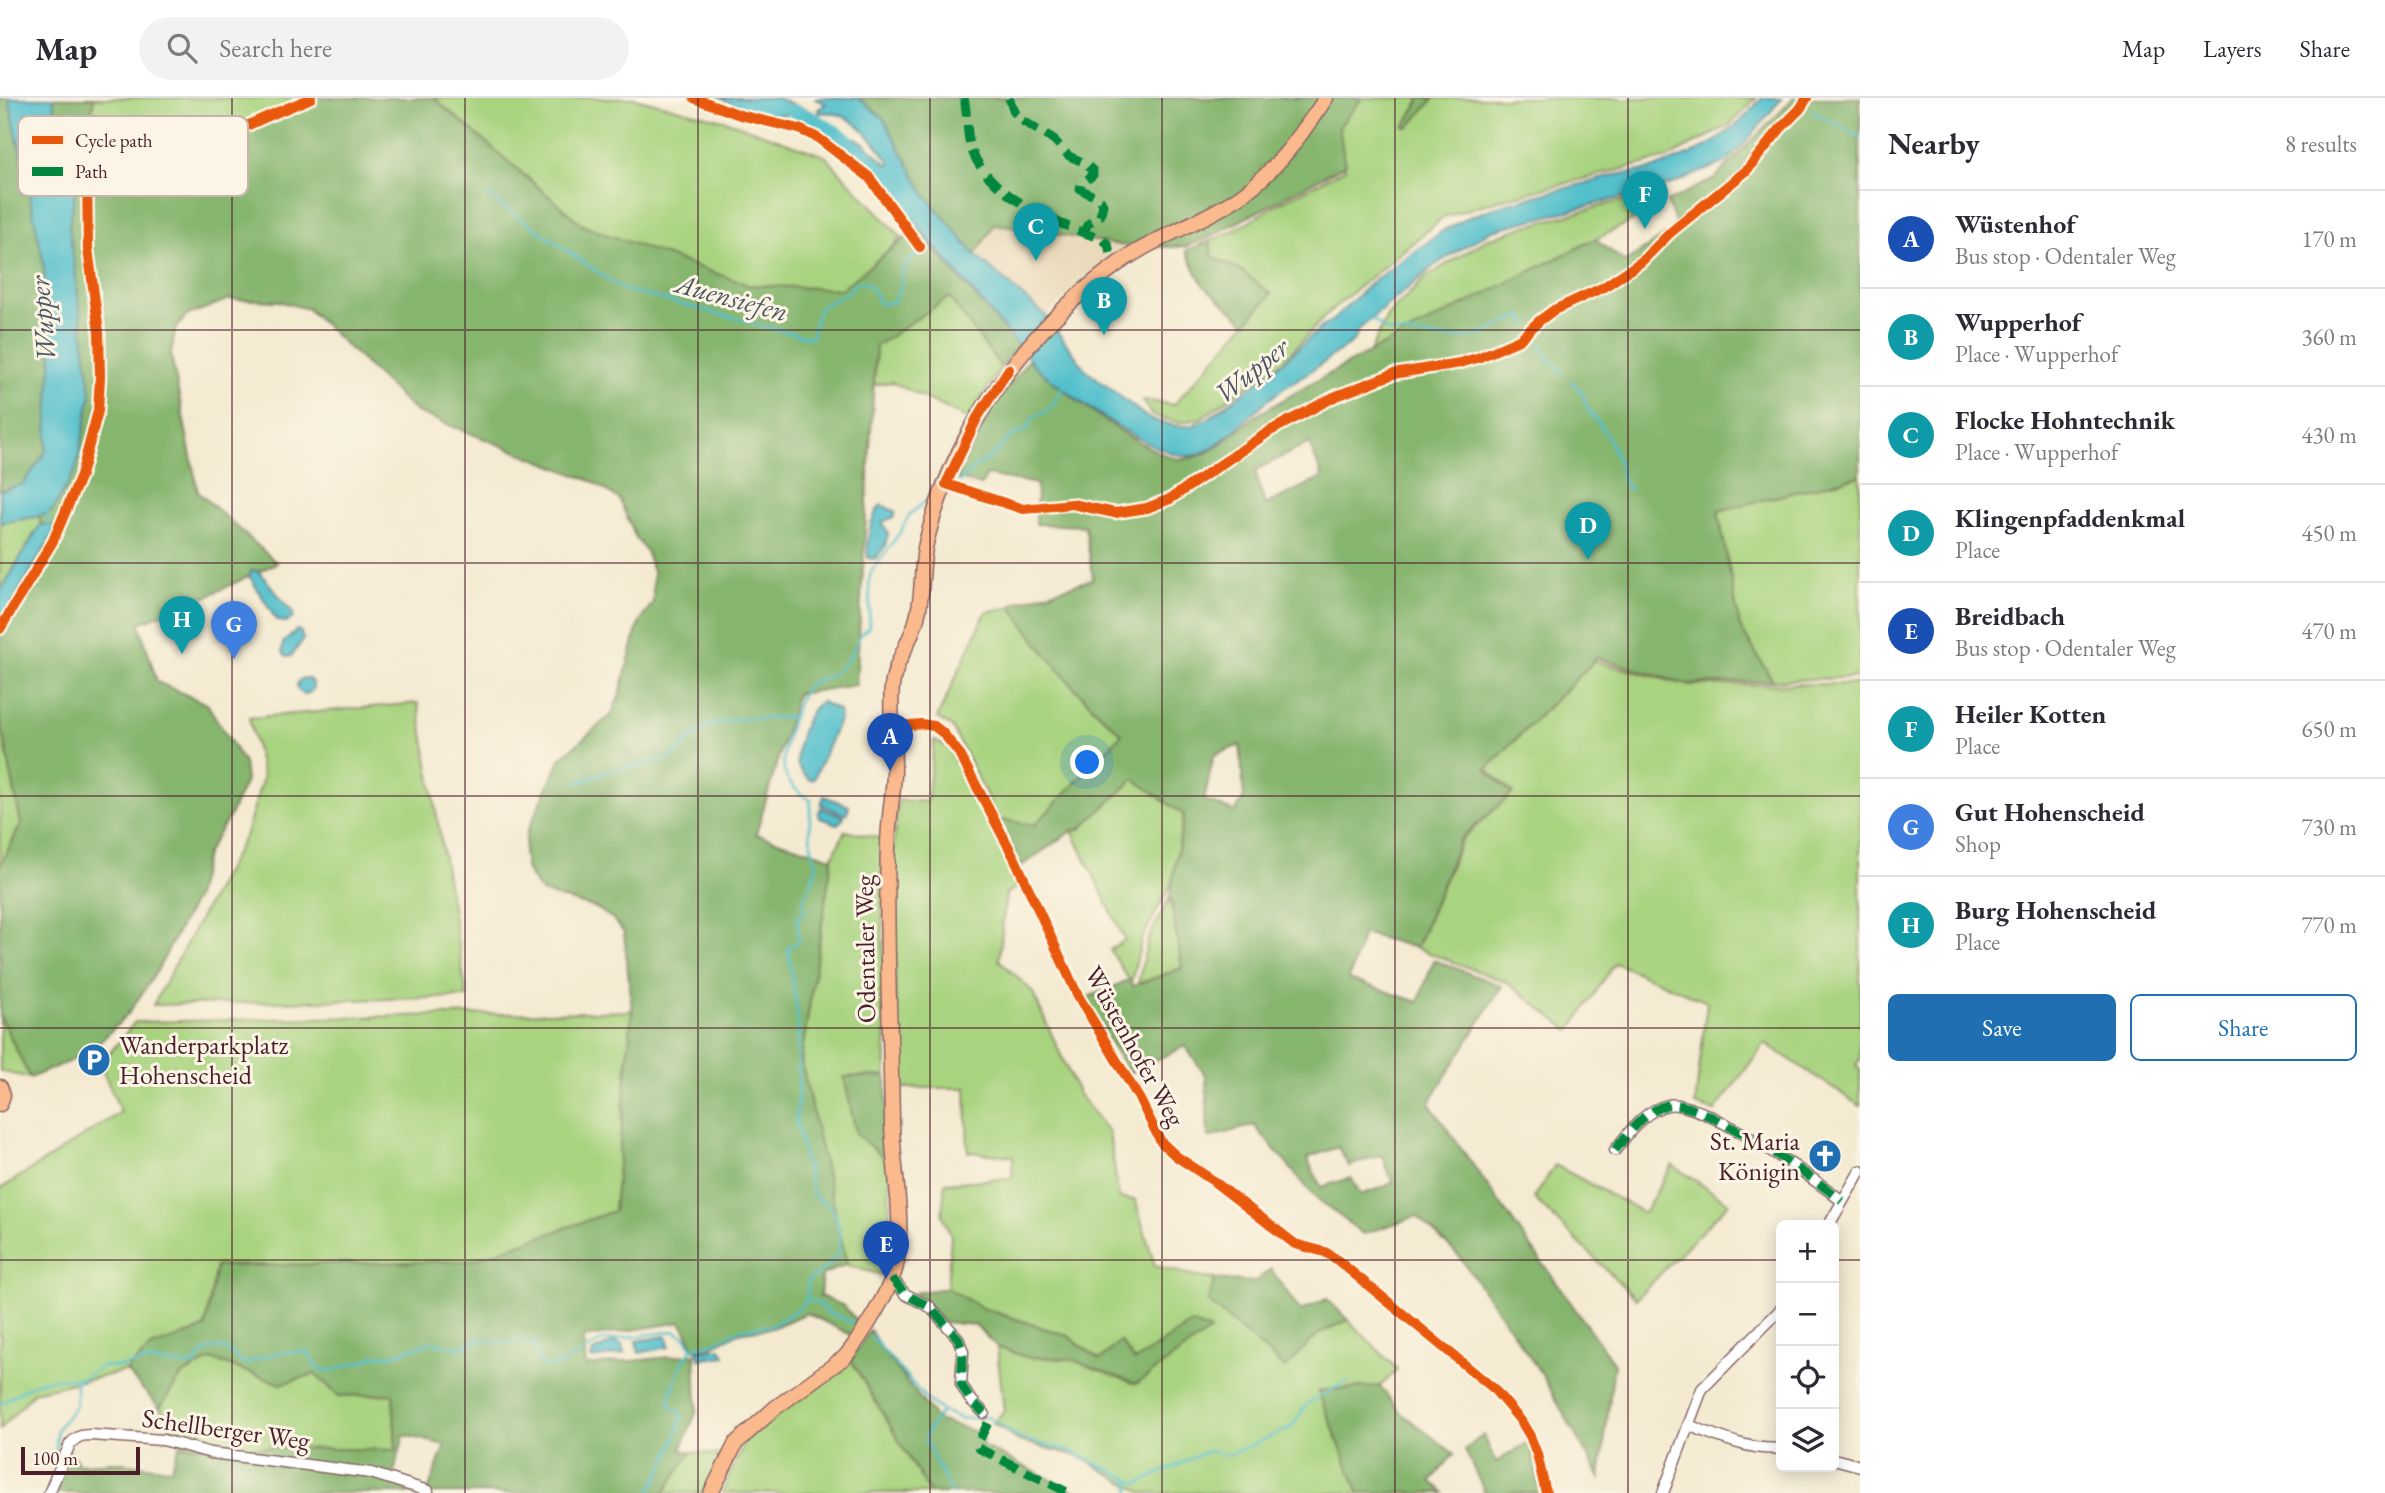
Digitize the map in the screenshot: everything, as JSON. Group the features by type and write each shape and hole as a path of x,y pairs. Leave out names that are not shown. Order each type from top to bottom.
{"main road":[{"name":"Odentaler Weg","path":"711,1493 732,1448 748,1431 845,1357 862,1333 897,1264 899,1220 893,1140 887,849 894,771 891,727 894,679 918,616 922,562 940,498 977,418 1017,360 1056,316 1087,287 1140,248 1245,192 1272,170 1325,98"},
{"path":"0,1087 3,1095 0,1104"}],"street":[{"name":"Wüstenhofer Weg","path":"891,727 921,724 934,726 958,753 992,812 1077,993 1140,1100 1161,1142 1295,1244 1325,1252 1336,1259 1493,1388 1530,1436 1546,1493"},
{"path":"1615,1150 1639,1121 1659,1108 1678,1105 1714,1117 1800,1169 1842,1201"},
{"path":"1832,1220 1860,1171"},
{"path":"892,1278 905,1294 930,1307 958,1338 963,1352 961,1384 969,1398 984,1413"},
{"path":"1663,1493 1696,1401 1708,1382 1776,1315"},
{"path":"1688,1425 1714,1435 1770,1450 1776,1449"},
{"name":"Schellberger Weg","path":"50,1493 70,1444 75,1438 91,1435 163,1440 211,1454 371,1473 428,1491"},
{"path":"1839,1460 1860,1466"}],"shaded area":[{"path":"995,224 1125,246 1046,316 975,255"}],"green space":[{"path":"0,98 9,98 18,141 18,196 30,196 43,260 52,353 46,452 23,484 0,491"},
{"path":"53,98 94,98 91,116 56,116"},
{"path":"94,98 307,98 248,129 248,116 91,116"},
{"path":"307,98 434,98 584,226 748,285 841,289 917,229 1018,345 1001,367 949,297 876,346 856,685 797,694 756,834 832,858 801,1060 847,1264 822,1275 820,1296 844,1306 862,1327 855,1337 807,1313 772,1328 737,1333 710,1347 695,1350 681,1322 583,1338 586,1366 695,1354 697,1410 681,1450 691,1452 664,1493 51,1493 69,1451 79,1464 113,1462 171,1469 179,1446 396,1450 393,1394 339,1396 315,1374 281,1384 211,1359 181,1376 160,1408 126,1371 151,1347 205,1328 216,1266 471,1261 614,1211 632,1011 624,933 613,919 596,908 541,892 527,871 524,853 527,832 561,758 612,714 638,625 653,602 653,572 646,551 636,538 619,499 594,482 416,412 308,309 278,301 229,299 186,316 175,331 171,355 198,492 277,563 201,599 139,623 157,682 207,704 244,763 246,781 230,815 206,854 196,897 157,971 128,1014 89,1053 30,1078 0,1016 0,866 21,824 0,717 0,592 40,525 40,516 52,510 91,394 69,227 74,196 248,196 248,129","holes":["404,1435 445,1445 428,1491 392,1480"]},
{"path":"434,98 635,98 727,121 825,156 902,238 842,291 748,286 582,227"},
{"path":"858,98 1362,98 1339,127 1345,165 1208,238 1185,247 1125,246 995,224 975,255 926,196 883,118"},
{"path":"1362,98 1421,98 1404,126 1409,127 1434,98 1756,98 1730,125 1667,158 1491,202 1444,217 1330,311 1282,362 1201,418 1179,423 1151,415 1143,400 1174,405 1271,294 1242,271 1212,256 1210,241 1345,169 1339,127"},
{"path":"1421,98 1434,98 1409,127 1404,127"},
{"path":"1794,98 1860,98 1860,476 1718,511 1740,627 1773,681 1685,684 1597,658 1486,769 1512,794 1461,838 1416,948 1363,933 1349,979 1418,1002 1434,960 1502,986 1429,1103 1614,1364 1600,1478 1542,1375 1503,1318 1459,1256 1417,1216 1363,1234 1314,1196 1254,1125 1208,1138 1206,1076 1185,1046 1130,1073 1112,1046 1086,998 1129,980 1133,986 1182,968 1170,895 1184,815 1134,779 1080,829 1072,831 1021,866 999,820 1035,825 1122,734 1063,674 1011,607 1016,603 1093,579 1085,526 1036,524 1037,484 987,475 981,485 956,478 995,405 1029,359 1057,385 1127,435 1169,456 1183,459 1195,457 1215,448 1259,414 1341,367 1595,239 1625,262 1677,227 1667,202 1715,178","holes":["1309,443 1323,477 1265,505 1255,470","1240,745 1244,798 1235,812 1204,800 1214,755","1338,1147 1349,1166 1382,1155 1393,1183 1361,1195 1351,1178 1321,1187 1307,1158"]},
{"path":"1654,192 1632,221 1369,354 1387,316 1426,277 1488,239"},
{"path":"1210,241 1212,256 1242,271 1271,294 1246,323 1203,285 1186,251"},
{"path":"949,297 1001,367 968,419 892,382 874,385 876,346"},
{"path":"1860,476 1860,677 1773,681 1740,627 1718,511"},
{"path":"40,516 40,525 0,592 0,523"},
{"path":"1011,607 1063,674 1123,734 1035,825 999,820 952,727 937,718 986,612"},
{"path":"1594,661 1686,685 1860,684 1860,1060 1856,1065 1860,1069 1860,1106 1765,1043 1715,1111 1695,1105 1707,1002 1615,963 1570,1031 1506,982 1416,948 1462,839 1513,793 1487,769"},
{"path":"418,703 467,997 153,1005 246,834 263,777 249,718"},
{"path":"0,717 21,824 0,866"},
{"path":"934,740 948,747 1023,885 1006,893 999,960 1032,991 1078,1093 1109,1133 1119,1198 1135,1200 1155,1266 1215,1279 1209,1302 1284,1367 1318,1334 1348,1320 1398,1370 1380,1386 1318,1391 1359,1493 1143,1493 1078,1456 1019,1441 993,1423 1004,1411 997,1347 1026,1357 1071,1359 1136,1384 1191,1323 1135,1361 1100,1360 1068,1336 982,1308 947,1288 951,1235 942,1215 945,1183 1012,1178 1013,1156 968,1152 966,1088 896,1088 894,841 898,800 927,802"},
{"path":"1134,778 1184,814 1172,883 1142,938 1131,983 1110,950 1125,940 1072,831 1080,829"},
{"path":"845,831 881,838 886,1076 845,1077 889,1162 890,1256 885,1276 846,1265 801,1060 832,858"},
{"path":"1170,897 1182,968 1138,984 1148,939"},
{"path":"632,1011 614,1211 471,1261 216,1266 205,1328 151,1347 126,1371 34,1392 0,1430 0,1189 121,1112 100,1065 135,1022"},
{"path":"0,1016 30,1078 0,1071"},
{"path":"886,1076 889,1162 856,1134 844,1077"},
{"path":"1555,1165 1644,1213 1672,1165 1729,1203 1636,1299 1534,1198"},
{"path":"1271,1269 1300,1311 1327,1299 1348,1320 1318,1334 1285,1368 1208,1302 1215,1279 1254,1282"},
{"path":"947,1288 982,1308 1068,1336 1100,1360 1120,1341 1135,1361 1192,1323 1210,1331 1136,1384 1071,1359 1026,1357 997,1347 975,1325 943,1322 914,1293"},
{"path":"870,1330 937,1420 983,1434 982,1446 1078,1493 930,1493 851,1360"},
{"path":"211,1359 281,1384 315,1374 339,1396 393,1394 396,1450 320,1452 180,1444 160,1408 181,1376"},
{"path":"851,1360 930,1493 722,1493 745,1441 771,1418"},
{"path":"1380,1386 1401,1413 1454,1454 1431,1481 1444,1493 1359,1493 1318,1391"},
{"path":"1483,1435 1496,1462 1530,1441 1540,1493 1485,1493 1465,1450"},
{"path":"691,1452 721,1455 705,1493 664,1493"}],"water":[{"path":"9,98 53,98 56,116 18,116 18,141"},
{"path":"720,98 777,98 813,112 809,120 792,113 766,114"},
{"path":"814,98 858,98 883,118 926,196 975,255 1046,316 1085,369 1149,419 1175,426 1191,426 1207,419 1270,373 1334,319 1372,282 1444,230 1469,217 1505,204 1616,175 1652,169 1698,151 1717,140 1741,121 1762,98 1782,98 1726,162 1667,186 1492,230 1435,265 1358,330 1349,345 1272,397 1216,445 1196,455 1181,455 1137,438 1066,391 1035,366 910,217 874,169 860,162 847,149 836,143 828,131 831,127 863,142 888,165 890,162 876,144 851,120 841,115 819,113 818,109 826,104"},
{"path":"30,196 74,196 69,227 91,394 76,470 52,511 40,516 0,523 0,491 23,484 46,452 52,353 43,260"},
{"path":"881,505 896,512 894,517 884,521 883,525 888,533 885,546 875,559 868,558 870,530"},
{"path":"40,525 56,528 0,623 0,592"},
{"path":"255,570 293,613 293,618 287,622 278,621 274,616 250,577 250,572"},
{"path":"297,630 301,632 303,640 291,656 286,657 282,652 283,643"},
{"path":"302,678 308,678 313,686 311,692 302,694 297,689 297,683"},
{"path":"822,702 839,711 840,718 814,779 810,780 798,765 798,747 807,719"},
{"path":"824,796 849,806 847,813 821,805"},
{"path":"821,808 844,818 838,824 820,818 818,814"},
{"path":"667,1336 669,1347 639,1353 636,1341"},
{"path":"616,1341 622,1345 624,1354 591,1358 593,1352"},
{"path":"721,1348 725,1356 710,1356 700,1360 697,1351"}],"waterway":[{"path":"1796,98 1800,102"},
{"path":"793,111 815,120 846,139"},
{"path":"1811,111 1860,137"},
{"name":"Auensiefen","path":"489,196 622,289 811,338 819,308 850,291 854,284 863,282 871,287 880,304 894,302 903,269 911,259 919,255"},
{"path":"1369,316 1386,331 1442,338 1484,334 1521,315 1528,325"},
{"path":"1532,332 1547,356 1563,373"},
{"path":"1570,381 1582,393 1590,413 1612,445 1623,483 1631,489"},
{"path":"959,482 981,462 988,460 992,453 998,452 1011,437 1028,429 1032,418 1048,411 1063,388"},
{"path":"56,1452 57,1429 76,1405 76,1383 102,1366 118,1367 148,1361 196,1366 197,1358 210,1349 224,1348 245,1364 276,1354 309,1352 315,1367 330,1370 367,1361 373,1356 393,1355 431,1342 460,1348 479,1339 498,1343 535,1343 539,1362 545,1367 559,1365 602,1341 674,1331 685,1337 693,1348 714,1343 739,1330 774,1325 802,1306 807,1299 808,1281 834,1260 838,1254 840,1239 833,1209 813,1194 796,1121 799,1089 798,1018 788,948 799,941 797,916 803,916 804,898 811,886 817,865 810,833 811,801 787,778 783,766 784,755 793,718 806,688 840,668 852,654 861,634 869,627 871,572 910,514 928,499"},
{"path":"47,509 49,527"},
{"path":"578,783 605,772 670,759 709,725 734,719 792,717"},
{"path":"807,1299 820,1304 827,1312 854,1323"},
{"path":"871,1336 926,1399 942,1411 962,1419 988,1417 1021,1439 1070,1451 1130,1480 1130,1493"},
{"path":"649,1493 679,1428 681,1413 669,1404 677,1374 693,1348"},
{"path":"0,1404 45,1380 80,1379"},
{"path":"1130,1480 1137,1484 1208,1451 1228,1455 1291,1428 1308,1403 1348,1381"},
{"path":"941,1412 927,1432 926,1442 951,1493"}],"marked path":[{"path":"964,98 972,151 994,182 1028,207 1066,226 1102,239 1108,244 1110,253"},
{"path":"1009,98 1014,112 1021,120 1054,140 1069,156 1085,163 1093,171 1093,175 1081,184 1080,189 1101,200 1103,205 1100,216 1088,224 1084,231"},
{"path":"1615,1150 1638,1123 1652,1112 1668,1105 1684,1106 1730,1126 1808,1175 1842,1201"},
{"path":"892,1278 905,1294 930,1307 958,1338 963,1352 961,1384 969,1398 984,1413"},
{"path":"988,1423 978,1448 1069,1493"}],"cycle path":[{"path":"248,125 311,98"},
{"path":"694,98 740,115 799,129 818,138 869,177 920,247"},
{"path":"1009,369 977,418 946,484 1023,509 1072,504 1115,513 1147,508 1170,499 1270,431 1334,397 1393,374 1480,357 1519,340 1554,310 1604,287 1641,262 1671,232 1746,171 1807,98"},
{"path":"0,629 53,541 81,475 98,411 99,332 88,249 87,196"},
{"path":"891,727 921,724 934,726 959,753 1015,859 1077,994 1140,1100 1161,1142 1295,1244 1325,1252 1336,1259 1493,1388 1530,1436 1546,1493"}],"place":[{"name":"Heiler Kotten","path":"1645,229"},
{"name":"Flocke Hohntechnik","path":"1036,261"},
{"name":"Wupperhof","path":"1104,335"},
{"name":"Klingenpfaddenkmal","path":"1588,560"},
{"name":"Burg Hohenscheid","path":"182,654"},
{"name":"Gut Hohenscheid","path":"234,659"},
{"name":"Wüstenhof","path":"890,771"},
{"name":"Wanderparkplatz Hohenscheid","path":"94,1060"},
{"name":"St. Maria Königin","path":"1825,1156"},
{"name":"Breidbach","path":"886,1279"}],"water label":[{"name":"Wupper","path":"42,319"},
{"name":"Wupper","path":"1251,370"}]}
